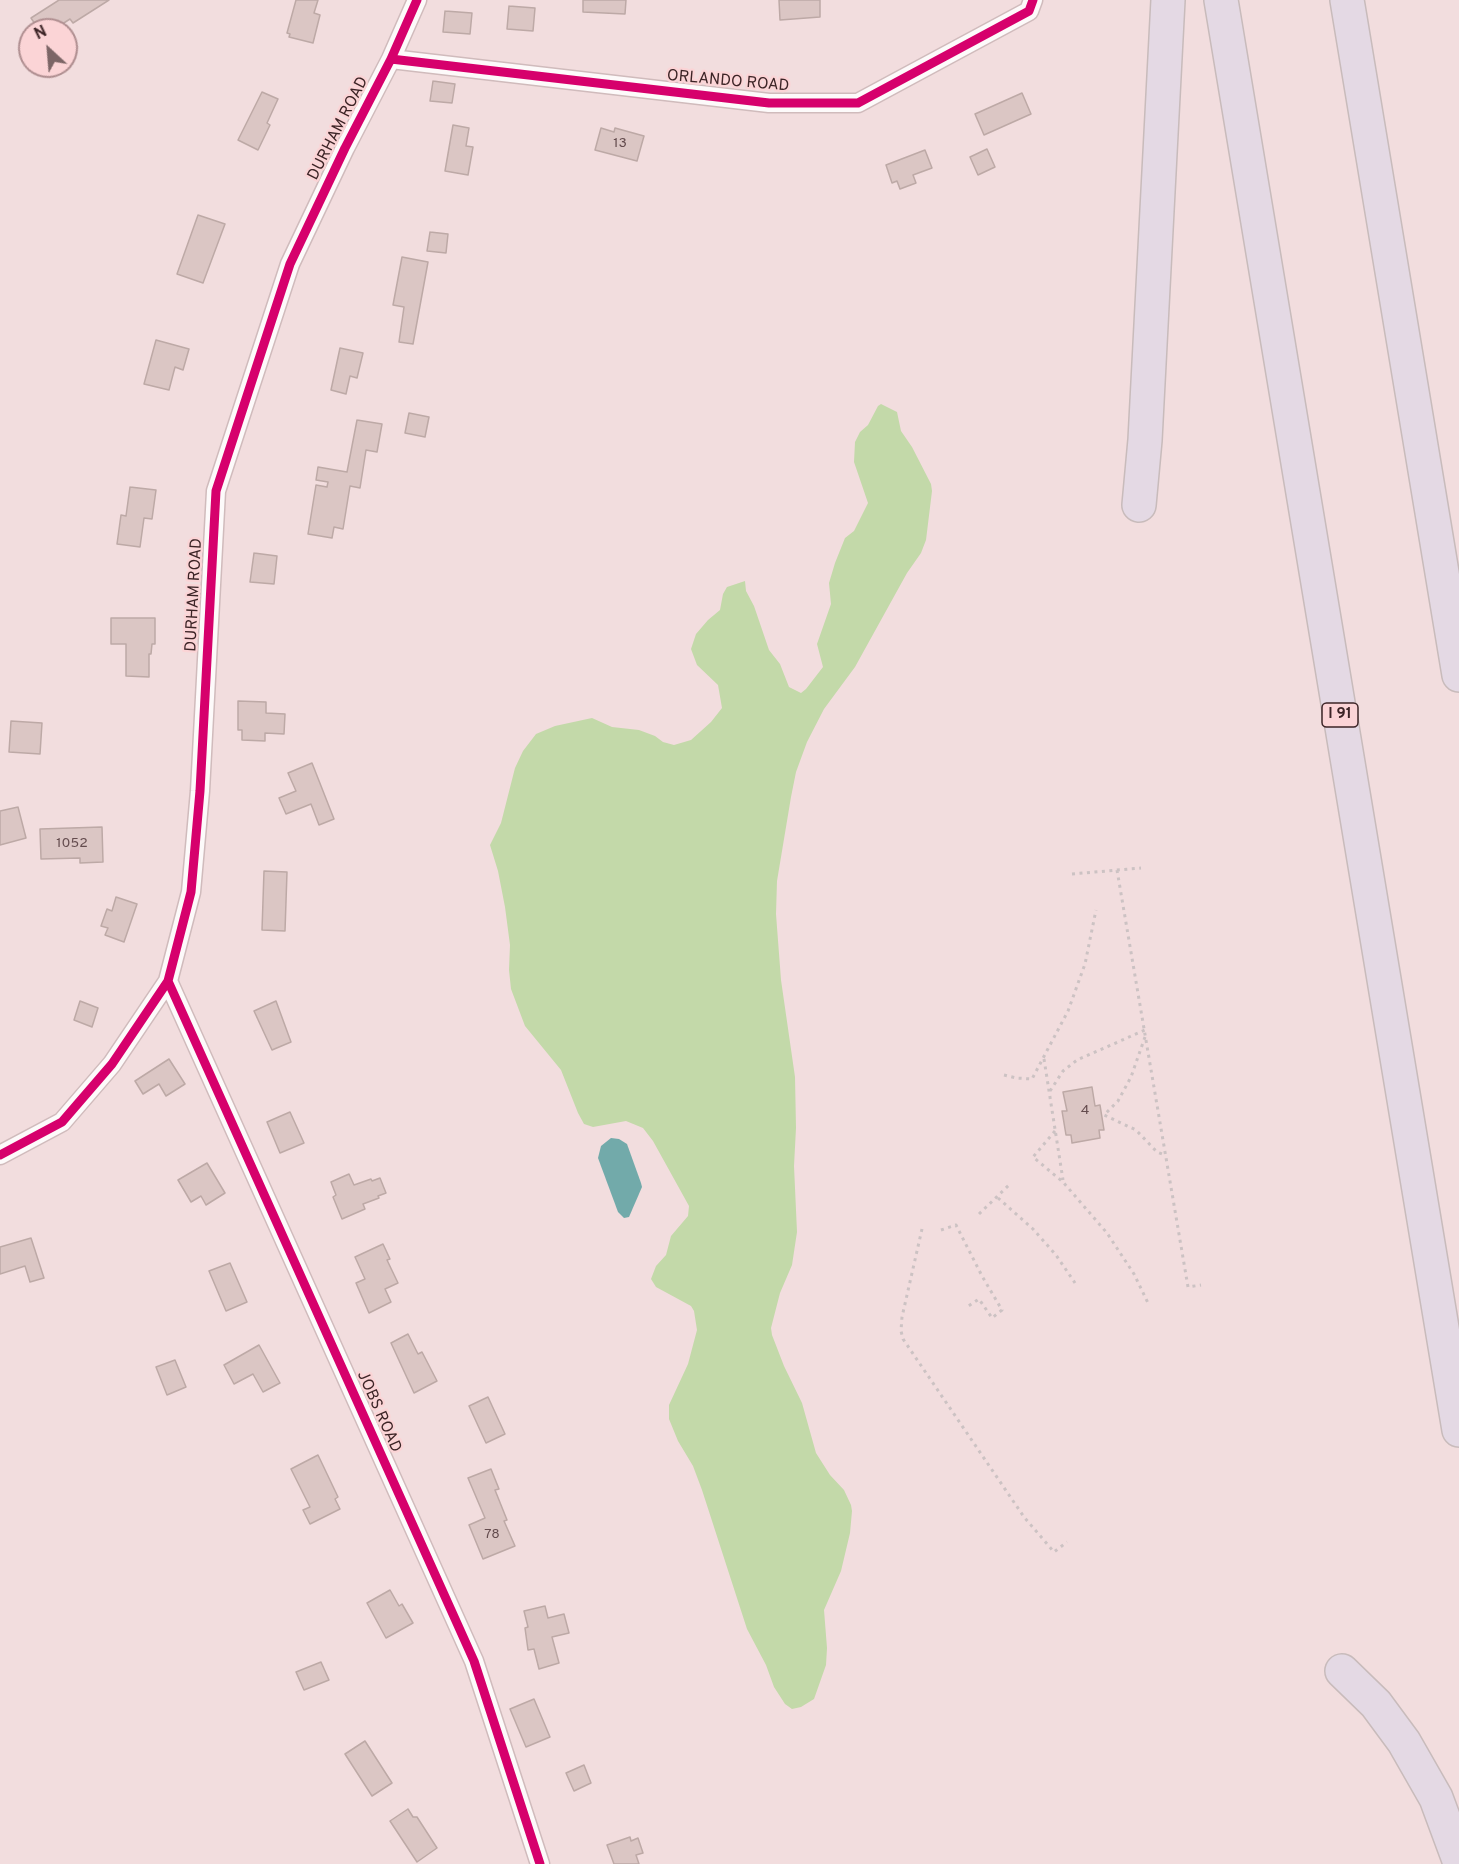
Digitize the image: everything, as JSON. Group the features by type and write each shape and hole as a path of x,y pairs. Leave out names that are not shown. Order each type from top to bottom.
{"highway":[{"path":"1139,505 1145,440 1168,0"},
{"name":"I 91","path":"1221,0 1459,1430"},
{"path":"1347,0 1459,675"},
{"path":"1342,1671 1376,1704 1404,1742 1436,1798 1459,1860"}],"street":[{"name":"DURHAM ROAD","path":"0,1155 62,1122 112,1064 168,981 191,892 200,791 216,491 290,264 345,148 391,59 417,0"},
{"name":"ORLANDO ROAD","path":"391,59 769,103 858,103 1029,11 1033,0"},
{"name":"JOBS ROAD","path":"168,981 474,1661 540,1864"}],"path":[{"path":"1072,874 1141,868"},
{"path":"1117,870 1188,1287 1201,1284"},
{"path":"1004,1075 1032,1078 1044,1058 1068,1011 1085,964 1096,910"},
{"path":"1049,1093 1063,1071 1077,1060 1145,1030"},
{"path":"1146,1035 1131,1077 1118,1101 1104,1115 1136,1130 1157,1152 1166,1155"},
{"path":"1044,1058 1063,1182"},
{"path":"1055,1131 1033,1157 1063,1182 1107,1233 1134,1274 1148,1303"},
{"path":"979,1214 1009,1185"},
{"path":"998,1198 1033,1229 1056,1255 1075,1283"},
{"path":"941,1230 956,1225 1002,1310 992,1318 980,1299 967,1307"},
{"path":"922,1229 902,1317 903,1339 1024,1517 1054,1552 1067,1542"}],"green space":[{"path":"881,404 897,412 901,431 931,484 926,540 921,553 907,573 855,667 824,709 807,742 796,772 777,881 776,914 781,980 795,1077 794,1166 797,1232 792,1265 780,1293 771,1328 784,1366 802,1403 816,1453 830,1475 844,1490 852,1511 850,1533 841,1571 824,1610 826,1665 814,1699 801,1707 792,1709 785,1704 774,1687 766,1665 747,1629 702,1490 693,1466 678,1441 669,1419 669,1405 688,1364 697,1330 691,1306 656,1287 651,1279 656,1266 666,1255 671,1236 688,1216 689,1206 653,1141 643,1128 626,1121 593,1127 584,1124 561,1070 525,1026 511,989 510,945 505,907 490,845 501,823 515,768 523,751 536,734 555,726 592,718 612,727 639,730 674,745 691,740 711,722 722,708 718,685 697,665 691,649 696,634 720,610 727,587 745,581 746,591 754,606 769,650 780,664 789,687 801,693 806,689 823,667 817,644 831,604 829,583 835,563 845,538 854,531 868,503 854,462 855,442"}],"water":[{"path":"611,1138 619,1139 627,1144 642,1187 629,1217 624,1218 618,1212 598,1158 601,1146"}],"building":[{"path":"59,0 109,0 78,20 78,18 31,18"},
{"path":"296,0 318,0 314,13 320,15 313,43 289,37 290,34 287,33"},
{"path":"583,0 626,0 625,14 583,12"},
{"path":"779,0 820,0 820,17 780,20"},
{"path":"509,6 535,8 533,31 507,29"},
{"path":"445,11 472,13 470,34 443,32"},
{"path":"433,81 455,84 452,103 430,101"},
{"path":"262,92 278,99 267,123 270,125 258,150 238,140"},
{"path":"1022,93 1031,114 984,135 975,114"},
{"path":"453,125 469,128 466,146 473,147 468,175 445,171"},
{"path":"601,128 614,132 615,128 644,136 637,161 595,150"},
{"path":"987,149 995,167 978,175 970,157"},
{"path":"925,150 932,168 913,175 916,183 900,189 897,181 892,183 886,165"},
{"path":"198,215 225,224 203,283 177,274"},
{"path":"430,232 448,234 446,253 427,251"},
{"path":"402,257 428,262 413,344 399,342 404,307 393,305"},
{"path":"156,340 189,349 183,370 175,367 169,390 144,384"},
{"path":"340,348 363,353 357,378 350,376 346,394 331,390"},
{"path":"409,413 429,417 425,437 405,433"},
{"path":"357,420 382,424 377,452 366,450 360,488 350,486 343,529 334,527 332,538 308,534 316,485 327,487 328,482 316,480 318,467 347,472"},
{"path":"130,487 156,490 152,519 144,518 140,547 117,544 121,515 126,516"},
{"path":"254,553 277,556 274,584 250,582"},
{"path":"111,618 155,618 155,644 152,644 151,654 149,654 149,677 126,676 126,644 111,644"},
{"path":"238,701 266,702 266,713 285,714 284,734 265,733 265,741 242,740 242,730 238,730"},
{"path":"11,721 42,723 40,754 9,752"},
{"path":"312,763 334,819 319,825 311,804 286,814 279,798 296,791 288,773"},
{"path":"18,807 26,838 0,845 0,811"},
{"path":"102,827 103,862 80,863 80,858 41,859 40,829"},
{"path":"264,871 287,872 285,931 262,930"},
{"path":"116,897 137,904 124,942 105,935 108,928 101,926 107,909 112,911"},
{"path":"80,1001 98,1008 92,1027 74,1020"},
{"path":"276,1001 291,1042 272,1050 254,1011"},
{"path":"169,1059 185,1084 166,1096 159,1084 143,1094 135,1081"},
{"path":"1092,1087 1095,1106 1100,1105 1104,1130 1099,1130 1100,1138 1072,1143 1071,1135 1066,1135 1062,1111 1067,1111 1063,1092"},
{"path":"290,1112 304,1143 280,1153 267,1122"},
{"path":"207,1163 225,1193 206,1205 201,1196 191,1202 178,1180"},
{"path":"349,1174 354,1185 380,1178 386,1193 363,1204 365,1209 342,1219 333,1197 336,1195 331,1182"},
{"path":"31,1238 44,1278 30,1282 25,1266 0,1274 0,1247"},
{"path":"383,1244 390,1259 387,1260 398,1283 385,1289 391,1302 369,1313 356,1283 365,1279 355,1257"},
{"path":"230,1263 247,1302 226,1311 209,1271"},
{"path":"408,1334 418,1354 422,1352 437,1381 414,1393 391,1343"},
{"path":"259,1345 280,1383 263,1392 253,1374 234,1384 224,1365"},
{"path":"175,1360 186,1387 167,1395 156,1367"},
{"path":"488,1397 505,1434 486,1443 469,1406"},
{"path":"318,1455 338,1497 335,1499 340,1509 310,1524 303,1510 310,1507 291,1469"},
{"path":"491,1469 499,1489 495,1490 507,1520 504,1521 515,1546 483,1559 469,1525 485,1518 468,1478"},
{"path":"390,1590 399,1606 402,1604 413,1623 386,1638 367,1603"},
{"path":"545,1606 548,1618 564,1614 569,1633 552,1637 559,1663 539,1669 534,1649 528,1650 525,1628 528,1627 524,1611"},
{"path":"321,1662 329,1680 304,1690 296,1672"},
{"path":"534,1699 550,1737 526,1747 510,1709"},
{"path":"365,1741 392,1783 372,1796 345,1754"},
{"path":"584,1765 591,1783 574,1791 566,1773"},
{"path":"408,1809 413,1817 417,1817 437,1848 417,1862 390,1821"},
{"path":"630,1837 631,1841 638,1838 643,1853 636,1855 639,1864 614,1864 607,1845"}],"cycle path":[{"path":"0,1155 62,1122 112,1064 168,981 191,892 200,791 216,491 290,264 345,148 391,59 417,0"},
{"path":"391,59 769,103 858,103 1029,11 1033,0"},
{"path":"168,981 474,1661 540,1864"}]}
